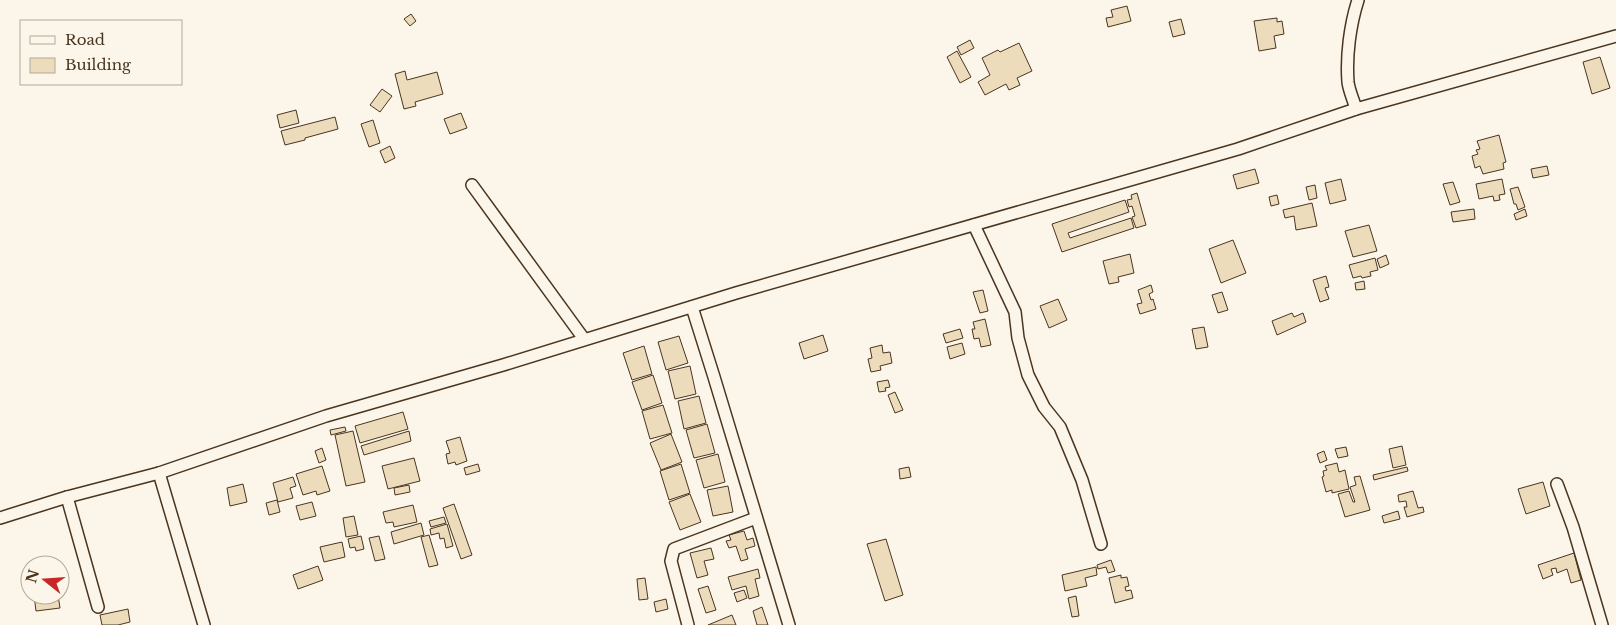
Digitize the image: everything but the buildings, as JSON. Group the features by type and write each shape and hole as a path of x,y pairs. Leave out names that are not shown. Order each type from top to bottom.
{"street":[{"path":"1356,109 1348,83 1348,59 1358,0"},
{"path":"0,518 66,497 159,473 326,416 503,365 584,339 1238,149 1356,109 1616,36"},
{"path":"472,185 584,339"},
{"path":"974,225 1015,312 1018,338 1028,375 1044,407 1060,427 1082,480 1101,544"},
{"path":"692,307 789,625"},
{"path":"159,473 204,625"},
{"path":"1557,484 1573,527 1602,625"},
{"path":"66,497 98,607"},
{"path":"688,625 671,561 674,549 756,518"}]}
